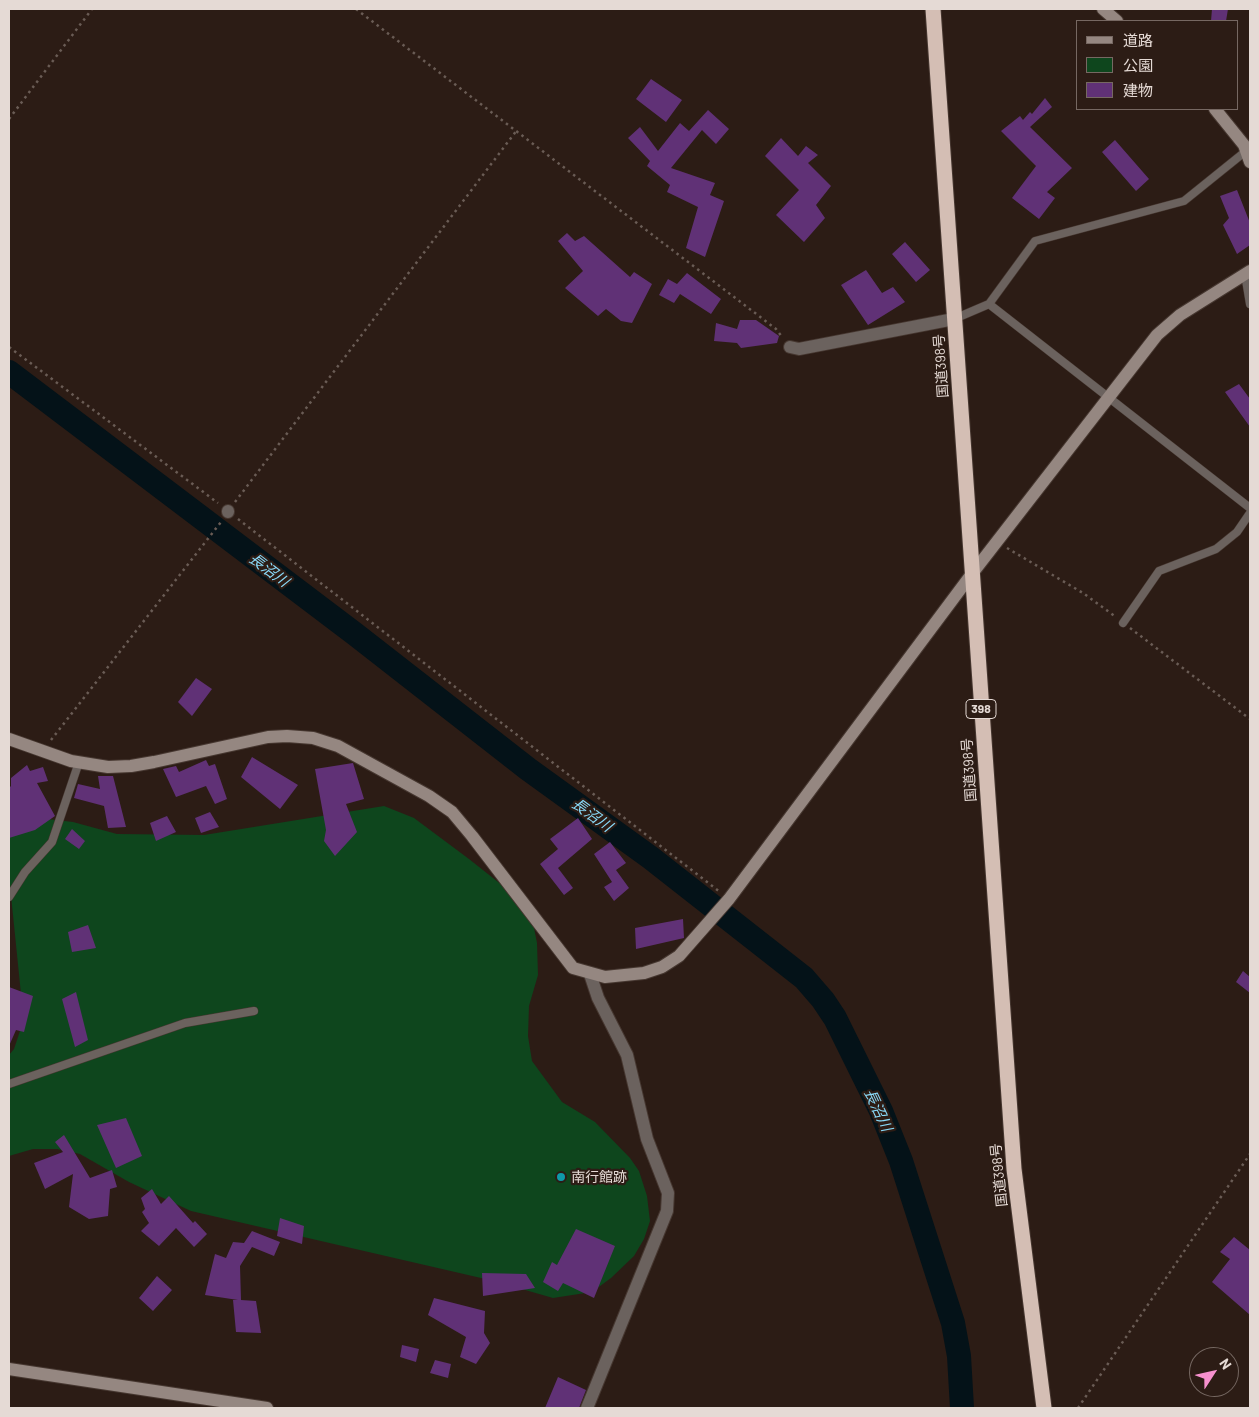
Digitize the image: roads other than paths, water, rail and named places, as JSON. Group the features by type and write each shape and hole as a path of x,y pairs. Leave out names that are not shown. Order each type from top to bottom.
{"highway":[{"name":"国道398号","path":"933,9 971,575 1014,1169 1044,1408"}],"street":[{"path":"1103,9 1116,20"},
{"path":"1216,110 1233,129 1248,157"},
{"path":"9,738 42,752 78,762 108,767 131,766 268,737 313,738 338,746 429,796 452,812 560,955 573,968 606,977 644,973 662,966 679,956 729,899 971,575 1157,335 1180,316 1248,272"},
{"path":"790,347 800,349 954,319"},
{"path":"587,1408 667,1211 668,1194 647,1139 627,1055 598,998 590,974"},
{"path":"9,1369 267,1408"}],"lane":[{"path":"954,319 989,304 1035,241 1184,201 1248,157"},
{"path":"1248,272 1250,304"},
{"path":"989,304 1250,508"},
{"path":"1123,623 1159,571 1216,549 1237,532 1250,513"},
{"path":"9,897 25,872 52,842 78,762"},
{"path":"9,1084 185,1023 254,1011"}],"waterway":[{"name":"長沼川","path":"9,372 355,634 528,769 651,858 804,978 823,1000 835,1018 881,1111 901,1161 953,1323 959,1356 962,1408"}],"place":[{"name":"南行館跡","path":"561,1177"}]}
